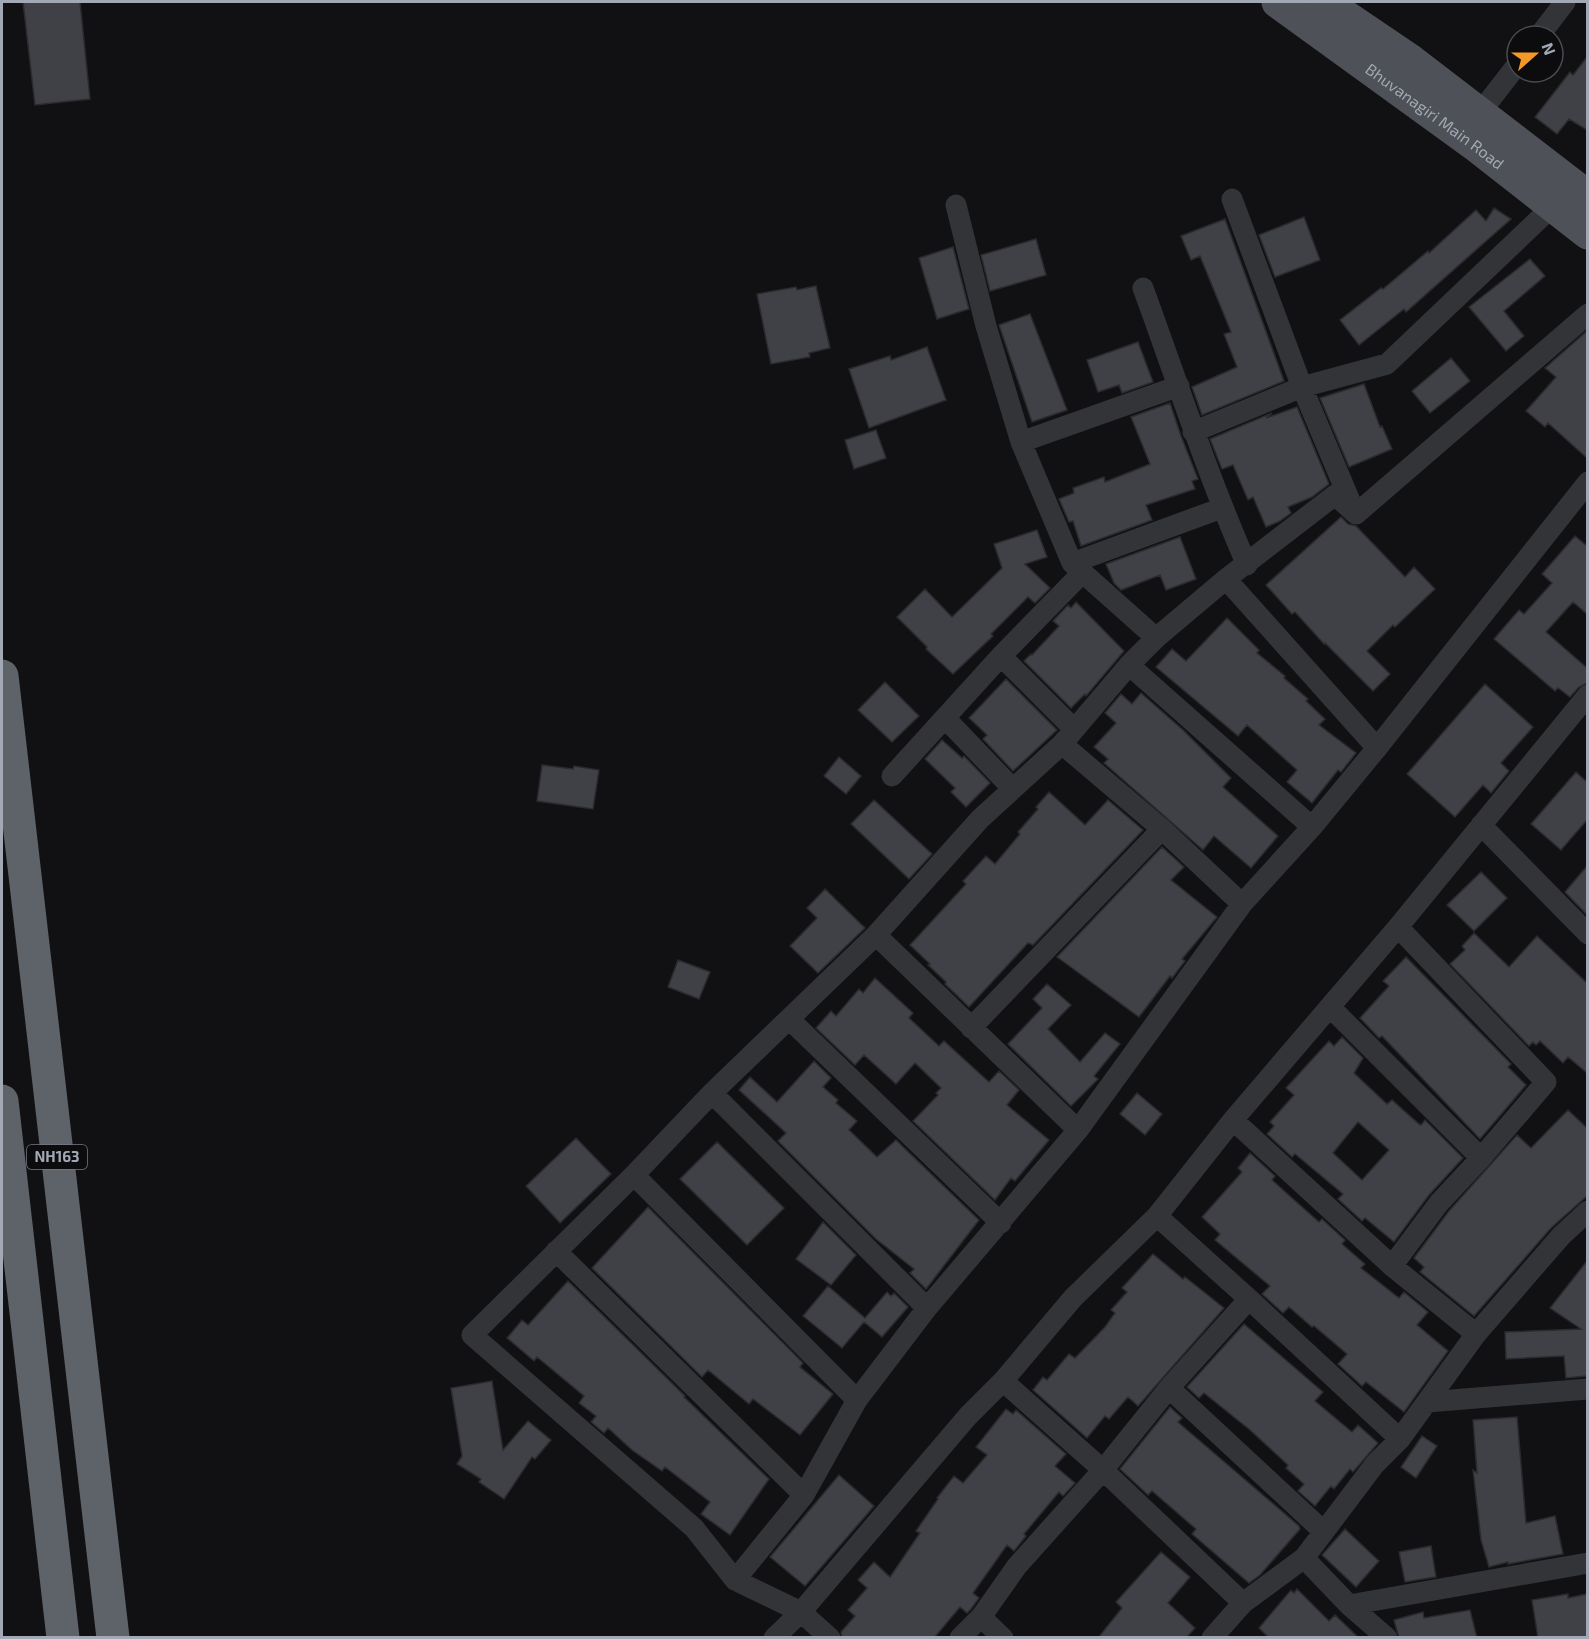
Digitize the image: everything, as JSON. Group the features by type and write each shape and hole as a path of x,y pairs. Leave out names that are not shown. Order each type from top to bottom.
{"highway":[{"name":"NH163","path":"2,676 113,1638"},
{"name":"NH163","path":"2,1101 63,1638"}],"main road":[{"name":"Bhuvanagiri Main Road","path":"1278,2 1478,147 1587,233"},
{"name":"Bhuvanagiri Main Road","path":"1324,2 1411,61 1587,197"}],"street":[{"path":"1549,24 1566,2"},
{"path":"1479,114 1505,80"},
{"path":"1232,199 1302,387 1356,514"},
{"path":"956,205 986,326 1021,442 1077,568 1156,638"},
{"path":"1193,432 1302,387 1388,364 1554,205"},
{"path":"1143,288 1179,386 1193,432 1247,565"},
{"path":"1356,514 1587,314"},
{"path":"1021,442 1179,386"},
{"path":"830,1638 801,1612 735,1581 694,1528 472,1335 634,1175 712,1093 876,935 980,819 1068,736 1129,665 1156,638 1226,579 1335,495 1356,514"},
{"path":"735,1581 804,1495 857,1400 927,1308 1078,1130 1242,904 1312,827 1583,496"},
{"path":"892,776 1077,568 1222,508"},
{"path":"1226,579 1377,748"},
{"path":"1000,656 1068,736 1242,904"},
{"path":"1129,665 1312,827"},
{"path":"774,1638 801,1612 968,1416 1003,1381 1073,1298 1157,1216 1233,1119 1398,927 1587,695"},
{"path":"945,718 1013,789"},
{"path":"1481,825 1587,934"},
{"path":"971,1028 1162,829"},
{"path":"1392,1266 1439,1203 1546,1082 1398,927"},
{"path":"876,935 1078,1130"},
{"path":"1330,1007 1481,1158"},
{"path":"789,1019 1001,1223"},
{"path":"712,1093 927,1308"},
{"path":"1233,1119 1392,1266 1476,1334"},
{"path":"634,1175 857,1400"},
{"path":"1212,1638 1243,1603 1304,1558 1375,1464 1400,1439 1476,1334 1561,1236 1587,1211"},
{"path":"1157,1216 1400,1439"},
{"path":"556,1251 804,1495"},
{"path":"960,1638 981,1617 1017,1566 1103,1470 1169,1388 1249,1299"},
{"path":"1003,1381 1103,1470 1243,1603"},
{"path":"1169,1388 1323,1531"},
{"path":"1427,1402 1587,1389"},
{"path":"1304,1558 1349,1605 1387,1638"},
{"path":"1349,1605 1587,1563"},
{"path":"981,1617 1003,1638"}],"building":[{"path":"23,2 80,2 90,99 35,105"},
{"path":"1587,57 1587,130 1569,119 1557,134 1535,117 1561,84 1565,84 1565,78 1570,72 1573,75"},
{"path":"1494,208 1511,219 1406,312 1404,309 1359,345 1340,320 1381,288 1383,289 1428,251 1429,253 1476,210 1486,221"},
{"path":"1304,217 1320,260 1275,277 1259,235"},
{"path":"1225,219 1284,381 1202,415 1192,387 1237,367 1224,334 1231,332 1200,256 1191,260 1181,236"},
{"path":"1036,239 1046,275 990,291 981,255"},
{"path":"953,247 969,309 937,319 919,258"},
{"path":"1530,259 1545,276 1504,311 1524,336 1506,351 1469,307"},
{"path":"816,286 830,348 809,353 810,357 771,364 757,294"},
{"path":"1030,314 1067,410 1032,422 999,325"},
{"path":"1587,331 1587,458 1548,423 1545,427 1526,411 1556,377 1545,368"},
{"path":"1138,342 1153,382 1122,393 1119,385 1098,392 1087,360"},
{"path":"927,347 946,400 869,428 849,369 890,356 891,360"},
{"path":"1451,358 1470,381 1430,413 1412,391"},
{"path":"1364,384 1380,427 1382,426 1392,449 1349,467 1320,398"},
{"path":"1170,403 1198,479 1192,481 1195,489 1146,505 1152,520 1081,546 1073,521 1069,522 1059,499 1074,493 1073,488 1104,477 1105,482 1150,464 1131,417"},
{"path":"1297,407 1329,484 1312,497 1288,507 1291,513 1266,527 1253,497 1248,500 1233,465 1222,469 1210,439 1272,413 1266,418"},
{"path":"876,430 886,458 854,469 845,440"},
{"path":"1341,517 1348,524 1356,526 1405,577 1414,567 1435,589 1367,651 1390,674 1373,691 1324,644 1295,612 1292,614 1266,585"},
{"path":"1037,530 1047,557 1025,564 1050,588 1035,603 1028,597 991,634 993,636 953,674 897,617 925,589 952,617 1002,568 994,544"},
{"path":"1575,536 1587,546 1587,614 1573,602 1546,632 1587,668 1587,683 1579,687 1570,697 1558,688 1555,691 1494,639 1519,610 1524,614 1552,583 1542,574"},
{"path":"1180,537 1196,579 1166,590 1160,575 1121,590 1114,583 1106,564"},
{"path":"1076,602 1124,651 1086,696 1085,694 1071,708 1024,661 1059,626 1053,621 1068,605 1071,608"},
{"path":"1227,618 1259,650 1257,653 1308,699 1306,701 1325,719 1319,725 1356,753 1341,772 1338,770 1312,803 1287,782 1297,770 1247,725 1238,736 1156,667 1172,649 1186,661"},
{"path":"1006,679 1057,730 1013,771 983,739 987,735 969,718"},
{"path":"885,682 919,716 892,742 858,710"},
{"path":"1485,684 1533,727 1501,763 1509,771 1491,793 1483,785 1455,817 1407,774"},
{"path":"1141,693 1183,730 1231,778 1223,787 1278,836 1251,868 1214,836 1203,850 1104,763 1108,759 1094,747 1116,723 1105,713 1121,694 1132,704"},
{"path":"942,740 962,758 964,756 990,783 966,807 951,792 955,788 925,759"},
{"path":"839,757 861,776 846,794 824,776"},
{"path":"542,765 573,769 574,766 599,770 593,809 537,801"},
{"path":"1576,772 1587,782 1587,820 1561,850 1531,824"},
{"path":"1049,792 1085,825 1108,800 1143,830 1033,945 1028,943 969,1007 910,945 966,884 963,881 986,856 995,864 1020,834 1018,832"},
{"path":"874,800 932,854 909,879 851,824"},
{"path":"1162,847 1184,867 1171,880 1217,917 1182,959 1185,961 1172,978 1170,976 1139,1017 1057,957"},
{"path":"1587,866 1587,915 1565,892"},
{"path":"1481,872 1507,898 1474,931 1447,905"},
{"path":"825,889 865,928 818,973 790,946 817,918 807,908"},
{"path":"1474,933 1509,967 1537,936 1587,983 1587,1073 1568,1057 1563,1063 1540,1041 1536,1045 1533,1042 1529,1046 1450,964 1465,950 1462,946"},
{"path":"1406,957 1511,1064 1508,1067 1526,1085 1480,1139 1382,1036 1379,1038 1360,1018 1389,986 1383,981"},
{"path":"678,960 710,972 699,999 668,987"},
{"path":"875,978 913,1013 909,1018 939,1046 944,1041 989,1082 999,1071 1019,1090 1007,1105 1049,1140 1015,1181 1011,1178 995,1200 913,1121 938,1095 936,1093 941,1088 915,1063 896,1084 864,1055 855,1065 816,1028 831,1011 836,1016 859,989 863,993"},
{"path":"1047,984 1071,1005 1048,1029 1080,1062 1105,1033 1120,1044 1094,1076 1098,1079 1071,1106 1008,1044 1042,1008 1033,999"},
{"path":"1342,1037 1363,1058 1354,1073 1387,1104 1392,1100 1421,1125 1425,1120 1463,1158 1429,1195 1394,1242 1365,1218 1362,1221 1338,1199 1343,1194 1295,1154 1292,1157 1267,1134 1274,1126 1270,1122 1294,1095 1286,1088 1329,1041 1334,1046","holes":["1358,1122 1389,1150 1362,1180 1333,1153"]},
{"path":"814,1061 831,1078 823,1087 838,1100 836,1103 857,1121 849,1130 877,1157 896,1140 979,1220 926,1289 910,1273 914,1269 876,1239 778,1141 786,1133 739,1090 750,1077 777,1102"},
{"path":"1137,1093 1162,1114 1145,1135 1120,1114"},
{"path":"1568,1110 1587,1128 1587,1196 1551,1228 1474,1316 1420,1272 1424,1267 1414,1258 1449,1211 1517,1135 1531,1148"},
{"path":"576,1138 611,1174 560,1223 526,1186"},
{"path":"717,1142 784,1208 747,1245 680,1179"},
{"path":"1250,1153 1275,1176 1272,1180 1319,1222 1322,1219 1345,1240 1342,1244 1365,1264 1361,1268 1399,1298 1404,1292 1428,1312 1417,1325 1448,1351 1404,1412 1366,1382 1362,1386 1338,1364 1347,1354 1289,1307 1283,1313 1262,1294 1270,1286 1215,1240 1220,1234 1202,1217 1242,1172 1238,1168"},
{"path":"648,1207 803,1363 800,1367 833,1394 800,1435 753,1399 749,1404 708,1370 702,1377 592,1268"},
{"path":"823,1222 856,1255 831,1285 796,1259"},
{"path":"1153,1254 1224,1308 1138,1406 1128,1397 1109,1419 1105,1416 1087,1438 1033,1390 1043,1377 1047,1380 1069,1354 1075,1358 1105,1327 1115,1313 1111,1310 1127,1292 1122,1288"},
{"path":"1587,1261 1586,1376 1566,1378 1564,1356 1506,1359 1505,1332 1581,1329 1550,1308"},
{"path":"568,1281 769,1479 730,1535 701,1514 710,1502 665,1467 662,1471 632,1450 608,1428 604,1433 591,1422 596,1416 579,1403 584,1396 537,1357 534,1361 507,1338 522,1320 528,1325"},
{"path":"828,1286 865,1318 887,1292 891,1296 894,1293 908,1307 882,1337 864,1322 842,1348 803,1316"},
{"path":"1244,1324 1323,1392 1315,1401 1352,1432 1358,1425 1378,1443 1353,1472 1350,1469 1334,1489 1331,1486 1315,1506 1298,1491 1304,1484 1286,1468 1288,1465 1250,1430 1204,1393 1199,1398 1187,1387"},
{"path":"492,1381 503,1450 528,1421 551,1440 535,1459 532,1457 504,1499 479,1482 481,1479 457,1464 462,1456 451,1388"},
{"path":"1170,1407 1182,1418 1178,1422 1299,1526 1300,1529 1260,1575 1249,1583 1192,1534 1196,1529 1152,1491 1148,1495 1120,1469"},
{"path":"1006,1409 1013,1414 1016,1410 1066,1454 1055,1466 1075,1483 1063,1496 1059,1492 1024,1534 1026,1536 1014,1551 1007,1545 973,1593 979,1598 971,1609 967,1613 960,1607 934,1638 842,1638 841,1632 855,1616 848,1610 867,1588 858,1580 874,1562 890,1577 920,1533 916,1531 954,1476 963,1483 987,1455 976,1447"},
{"path":"1517,1417 1526,1523 1555,1516 1563,1554 1489,1567 1481,1540 1473,1470 1477,1473 1473,1420"},
{"path":"1422,1436 1437,1446 1416,1478 1401,1467"},
{"path":"839,1475 874,1506 805,1586 770,1557"},
{"path":"1345,1529 1379,1561 1356,1587 1322,1555"},
{"path":"1431,1546 1436,1577 1405,1582 1399,1552"},
{"path":"1161,1552 1190,1577 1168,1603 1195,1628 1186,1638 1098,1638 1122,1608 1116,1602"},
{"path":"1297,1589 1329,1621 1335,1615 1359,1638 1269,1638 1259,1628 1291,1590 1294,1593"},
{"path":"1568,1594 1568,1598 1587,1594 1587,1638 1538,1638 1532,1600"},
{"path":"1470,1610 1477,1638 1399,1638 1394,1620 1423,1612 1424,1618"}]}
